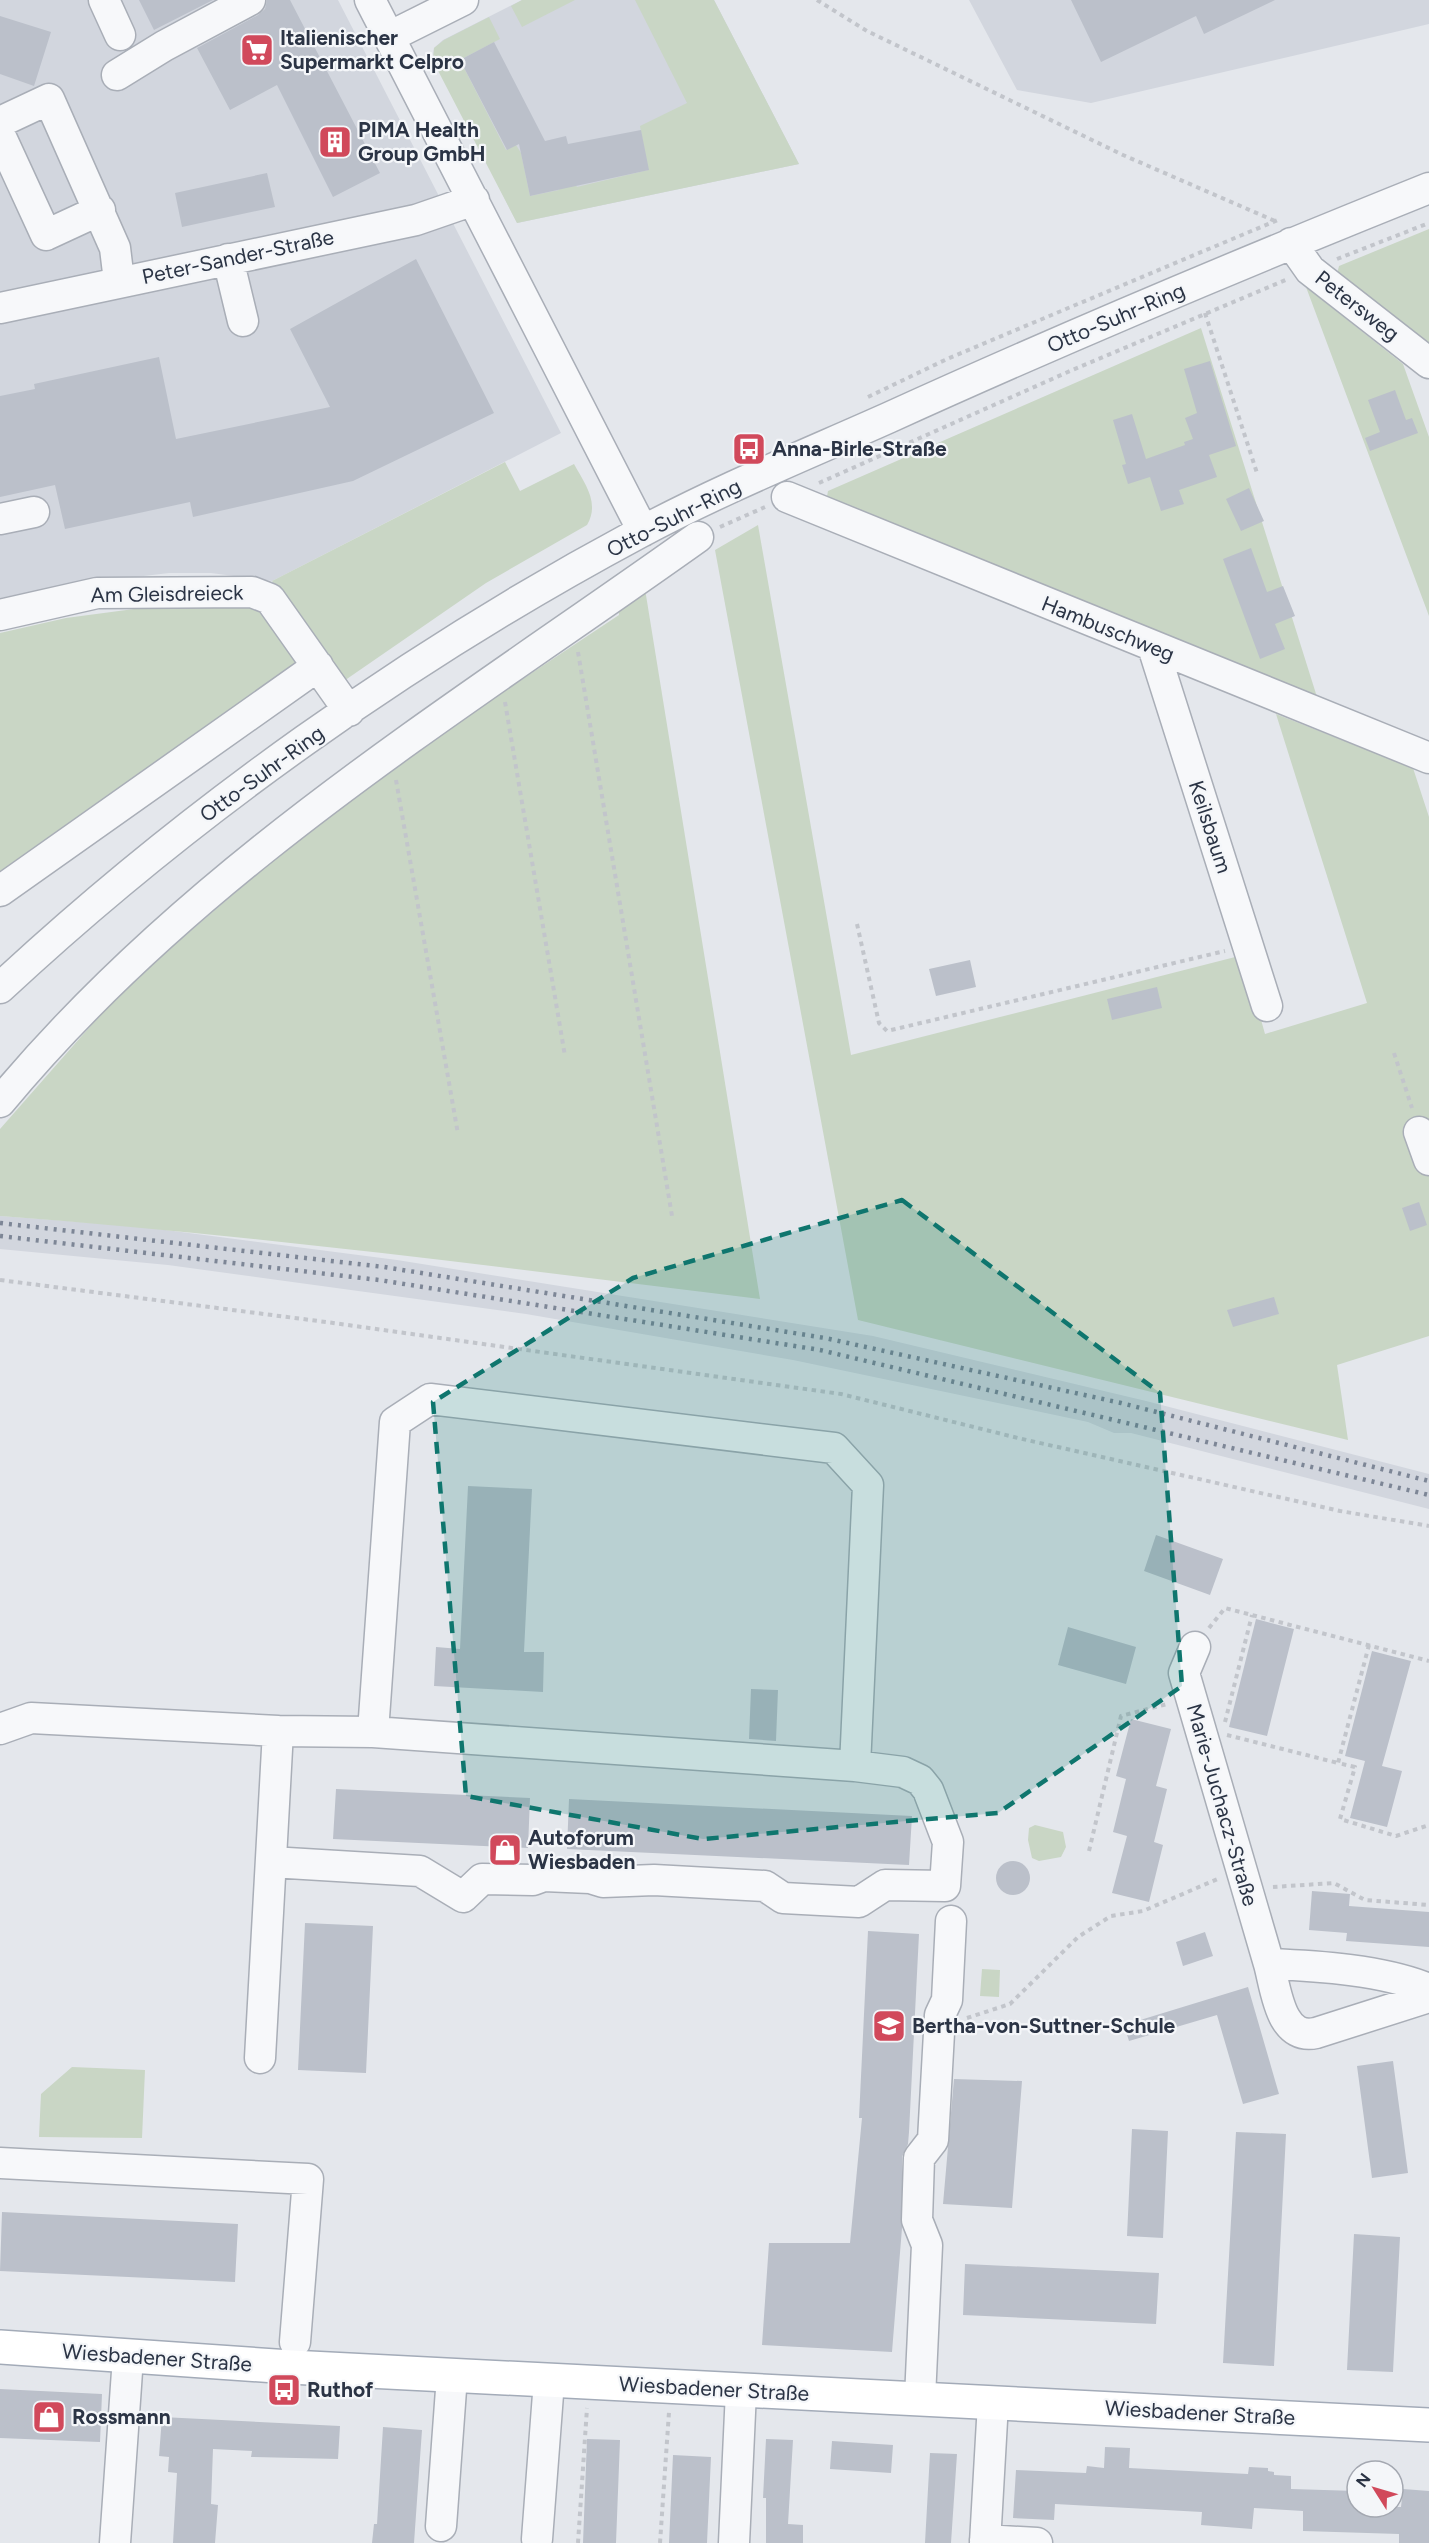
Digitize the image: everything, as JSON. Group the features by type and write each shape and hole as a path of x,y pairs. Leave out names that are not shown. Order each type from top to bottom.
{"main road":[{"name":"Wiesbadener Straße","path":"0,2347 128,2357 671,2388 920,2398 1429,2425"}],"street":[{"path":"104,0 120,35"},
{"path":"117,75 164,46 250,0"},
{"path":"370,0 643,531"},
{"path":"390,37 463,0"},
{"path":"0,122 49,99 115,248 119,281"},
{"path":"0,135 46,235 100,210"},
{"name":"Otto-Suhr-Ring","path":"0,988 104,895 209,811 349,711 526,596 643,531 1016,360 1291,243 1429,188"},
{"name":"Peter-Sander-Straße","path":"0,308 416,220 474,200"},
{"name":"Petersweg","path":"1291,243 1310,270 1429,363"},
{"path":"228,259 243,321"},
{"name":"Hambuschweg","path":"787,497 1429,759"},
{"path":"0,519 34,512"},
{"path":"0,1102 74,1020 179,919 266,845 391,751 698,537"},
{"name":"Am Gleisdreieck","path":"0,615 98,593 252,591 270,599 349,711"},
{"name":"Keilsbaum","path":"1153,647 1267,1006"},
{"path":"0,891 318,666"},
{"path":"1419,1132 1429,1160"},
{"path":"373,1732 394,1422 430,1399 834,1448 868,1485 855,1766"},
{"name":"Marie-Juchacz-Straße","path":"1195,1647 1184,1673 1285,2019 1293,2030 1304,2034 1316,2033 1429,1998"},
{"path":"0,1728 31,1718 278,1731 373,1732 855,1766 903,1772 920,1780 927,1790 948,1842 945,1886 885,1885 859,1902 783,1898 765,1886 654,1880 603,1882 590,1878 544,1876 533,1880 482,1878 463,1897 420,1871 271,1862"},
{"path":"260,2058 278,1731"},
{"path":"920,2398 927,2246 917,2220 919,2158 933,2140 940,2015 947,2000 951,1921"},
{"path":"1269,1964 1303,1966 1408,1980 1429,1989"},
{"path":"0,2163 308,2180 295,2342"},
{"path":"116,2543 128,2357"},
{"path":"441,2526 452,2376"},
{"path":"537,2539 549,2381"},
{"path":"734,2543 741,2391"},
{"path":"993,2403 985,2542 1037,2543"}],"path":[{"path":"817,0 867,31 1123,155 1262,214 1274,221 1291,243"},
{"path":"698,537 1205,313 1429,223"},
{"path":"1205,313 1257,473"},
{"path":"573,626 672,1216"},
{"path":"500,674 565,1056"},
{"path":"391,751 458,1134"},
{"path":"857,924 879,1023 887,1031 1248,945"},
{"path":"1394,1053 1419,1132"},
{"path":"0,1280 326,1322 841,1395 1018,1438 1340,1511 1429,1526"},
{"path":"1195,1647 1225,1608 1429,1661"},
{"path":"1252,1615 1222,1733 1355,1767 1340,1819 1396,1836 1429,1825"},
{"path":"1338,1763 1369,1645"},
{"path":"1089,1851 1121,1716 1191,1698"},
{"path":"940,2015 967,2018 1010,2004 1078,1937 1111,1916 1143,1911 1244,1879 1334,1883 1365,1900 1429,1905"},
{"path":"578,2543 589,2383"},
{"path":"660,2543 671,2388"}],"highlighted area":[{"path":"902,1200 1160,1393 1182,1686 998,1813 703,1839 466,1796 433,1402 633,1278"}],"shaded area":[{"path":"0,0 338,0 561,433 272,581 211,573 169,573 60,586 0,598"},
{"path":"522,0 714,0 799,164 517,223 433,56 434,48 443,40"},
{"path":"969,0 1429,0 1429,24 1091,103 1017,90"},
{"path":"0,1216 135,1226 397,1260 873,1336 1146,1401 1429,1474 1429,1509 1131,1433 1114,1433 1088,1422 793,1360 526,1314 168,1265 0,1249"}],"green space":[{"path":"522,0 575,0 522,27 511,6"},
{"path":"635,0 714,0 799,164 517,223 433,61 434,48 444,40 489,17 500,39 460,60 506,150 516,145 521,153 530,196 559,190 558,187 575,184 577,187 648,170 640,126 687,103"},
{"path":"1429,229 1429,349 1336,278 1339,266"},
{"path":"1306,287 1403,364 1429,437 1429,616"},
{"path":"1201,328 1317,697 826,502 828,491"},
{"path":"505,462 520,491 574,464 592,501 591,517 587,525 486,583 341,683 272,581"},
{"path":"758,525 851,1055 1243,955 1265,1034 1367,1003 1276,714 1413,768 1429,817 1429,1336 1337,1365 1348,1440 858,1320 715,550"},
{"path":"645,589 760,1299 285,1242 0,1216 0,1129 123,989 300,837 494,698 619,615 618,605"},
{"path":"247,594 308,666 138,774 0,878 0,633 66,618"},
{"path":"1035,1825 1063,1832 1066,1847 1061,1857 1039,1861 1032,1858 1028,1840 1029,1828"},
{"path":"982,1969 1000,1970 999,1997 980,1996"},
{"path":"72,2067 145,2070 142,2138 39,2137 41,2094"}],"building":[{"path":"139,0 213,0 154,30"},
{"path":"267,0 290,0 380,173 333,197 277,85 230,110 197,48 258,15 265,9"},
{"path":"1071,0 1275,0 1204,34 1196,16 1101,62"},
{"path":"0,16 51,32 34,86 0,74"},
{"path":"494,42 545,141 566,136 568,144 641,130 649,170 530,196 519,144 507,150 460,60"},
{"path":"267,173 275,207 182,227 175,193"},
{"path":"416,259 494,413 353,481 193,517 190,502 65,529 55,485 0,497 0,396 35,389 34,384 159,357 176,439 330,407 290,329"},
{"path":"1210,361 1236,446 1209,455 1217,477 1179,490 1184,504 1161,511 1150,477 1128,484 1122,465 1126,464 1113,420 1132,414 1146,459 1185,445 1184,442 1193,439 1185,418 1197,413 1184,369"},
{"path":"1395,390 1406,420 1412,418 1418,433 1370,451 1365,438 1380,432 1368,400"},
{"path":"1249,488 1264,521 1241,531 1226,499"},
{"path":"1251,548 1267,592 1283,586 1295,616 1275,624 1285,649 1260,659 1223,559"},
{"path":"970,960 976,987 936,996 929,969"},
{"path":"1157,987 1162,1008 1112,1020 1107,999"},
{"path":"1419,1202 1427,1225 1410,1231 1402,1208"},
{"path":"1274,1297 1279,1314 1233,1327 1227,1310"},
{"path":"468,1486 532,1489 524,1652 544,1652 543,1692 434,1686 436,1647 460,1649"},
{"path":"1156,1535 1223,1559 1210,1595 1144,1571"},
{"path":"1256,1619 1294,1629 1267,1736 1229,1727"},
{"path":"1068,1627 1136,1647 1126,1684 1058,1665"},
{"path":"1372,1651 1411,1661 1382,1766 1402,1771 1387,1827 1350,1818 1365,1761 1345,1756"},
{"path":"751,1689 778,1690 776,1741 749,1739"},
{"path":"1131,1719 1171,1729 1156,1786 1167,1789 1154,1842 1163,1845 1149,1902 1112,1893 1127,1836 1113,1832 1126,1779 1116,1776"},
{"path":"336,1789 530,1798 528,1848 333,1839"},
{"path":"569,1799 912,1816 909,1865 567,1849"},
{"path":"1013,1861 1025,1866 1030,1878 1025,1890 1013,1895 1001,1890 996,1878 1001,1866"},
{"path":"1312,1891 1350,1894 1349,1906 1429,1912 1429,1947 1346,1941 1347,1933 1309,1930"},
{"path":"305,1923 373,1926 366,2073 298,2070"},
{"path":"868,1931 919,1934 909,2132 908,2144 902,2157 902,2228 892,2352 762,2345 769,2243 850,2243 862,2118 859,2118"},
{"path":"1205,1932 1213,1956 1183,1966 1176,1942"},
{"path":"1248,1987 1279,2094 1243,2104 1217,2015 1129,2041 1124,2025"},
{"path":"1393,2061 1408,2173 1372,2178 1357,2066"},
{"path":"954,2079 1022,2081 1012,2208 943,2204"},
{"path":"1132,2129 1168,2131 1163,2238 1127,2236"},
{"path":"1236,2132 1286,2134 1274,2366 1223,2363"},
{"path":"2,2212 238,2224 235,2282 0,2271"},
{"path":"1354,2234 1400,2237 1393,2372 1347,2370"},
{"path":"965,2264 1159,2273 1156,2324 963,2315"},
{"path":"0,2389 102,2394 100,2442 0,2438"},
{"path":"162,2417 340,2426 338,2459 251,2457 252,2451 213,2449 211,2504 218,2505 215,2543 173,2543 177,2473 168,2472 169,2457 159,2456"},
{"path":"383,2427 422,2430 414,2543 372,2543 374,2524 377,2524"},
{"path":"587,2439 620,2440 616,2543 583,2543"},
{"path":"766,2439 793,2440 788,2524 803,2525 803,2543 766,2543 766,2498 763,2498"},
{"path":"832,2441 893,2445 891,2473 830,2469"},
{"path":"1105,2447 1130,2448 1129,2468 1248,2474 1249,2467 1268,2468 1268,2471 1274,2472 1274,2475 1291,2476 1291,2489 1345,2491 1345,2519 1405,2519 1405,2489 1429,2491 1429,2543 1399,2543 1399,2534 1303,2531 1303,2511 1254,2508 1252,2529 1201,2525 1202,2512 1055,2504 1054,2520 1013,2518 1016,2470 1086,2473 1087,2466 1104,2468"},
{"path":"930,2453 957,2454 951,2543 925,2543"},
{"path":"673,2455 711,2457 707,2543 669,2543"}],"railway":[{"path":"0,1223 384,1267 825,1338 1121,1403 1429,1481"},
{"path":"0,1236 379,1280 820,1350 1429,1495"}],"place":[{"name":"Italienischer Supermarkt Celpro","path":"257,50"},
{"name":"PIMA Health Group GmbH","path":"335,142"},
{"name":"Anna-Birle-Straße","path":"749,449"},
{"name":"Autoforum Wiesbaden","path":"505,1850"},
{"name":"Bertha-von-Suttner-Schule","path":"889,2026"},
{"name":"Ruthof","path":"284,2390"},
{"name":"Rossmann","path":"49,2417"}]}
